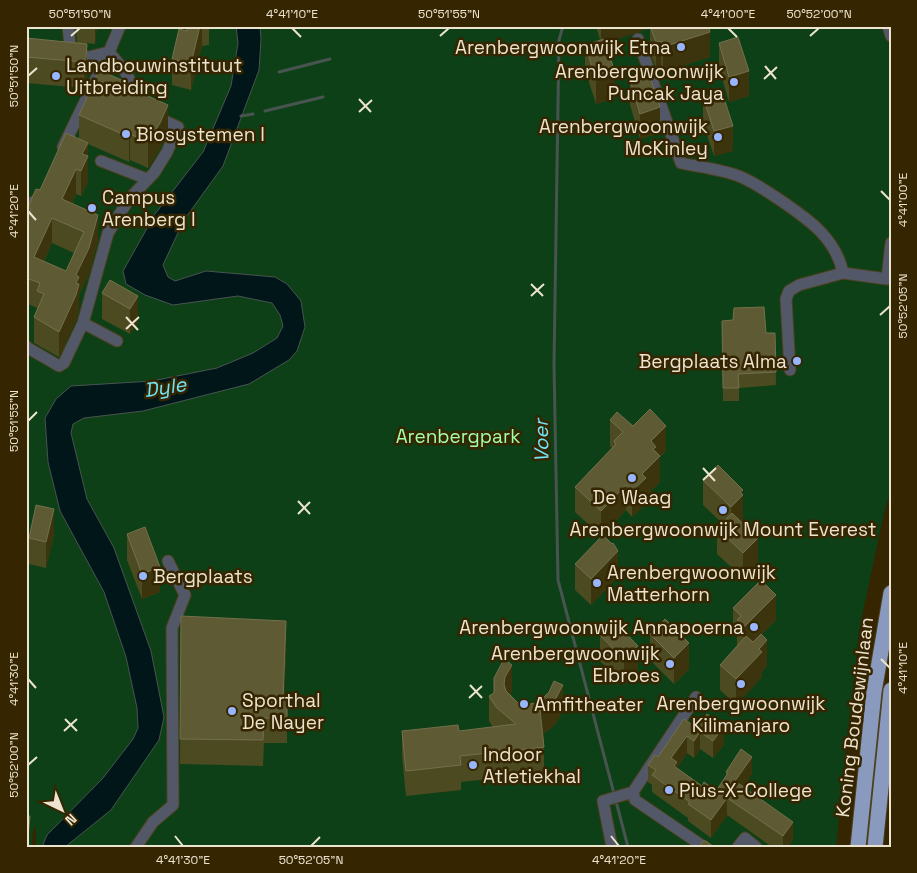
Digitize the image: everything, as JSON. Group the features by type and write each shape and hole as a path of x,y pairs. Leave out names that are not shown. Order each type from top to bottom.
{"highway":[{"name":"Koning Boudewijnlaan","path":"858,847 874,692 891,593"},
{"name":"Koning Boudewijnlaan","path":"875,847 891,690"}],"street":[{"path":"68,26 66,55 89,57 109,52"},
{"path":"58,158 120,26"},
{"path":"888,26 891,36"},
{"path":"638,39 681,163 739,176 765,190 806,217 824,234 841,264 843,273"},
{"path":"26,346 59,366 64,363 83,324 108,232 129,198 154,173 167,152 178,127 133,107 133,89 129,76 109,52"},
{"path":"101,160 147,179"},
{"path":"27,204 38,199 47,182"},
{"path":"790,370 786,299 789,292 799,285 843,273 887,279 891,243"},
{"path":"83,324 117,341"},
{"path":"136,847 152,822 172,805 172,628 185,595 168,561"},
{"path":"612,847 603,801 629,794 696,697"},
{"path":"629,794 704,847"},
{"path":"738,847 745,838 756,847"}],"green space":[{"name":"Arenbergpark","path":"26,26 891,26 891,489 884,513 859,631 836,847 36,847 36,825 33,832 32,847 26,847"}],"water":[{"name":"Dyle","path":"236,26 260,26 259,70 223,166 184,220 163,265 168,277 175,281 206,271 275,277 287,284 301,301 305,327 297,351 289,360 249,384 143,411 84,418 73,424 71,433 87,499 114,548 151,651 164,717 159,740 111,810 65,847 42,847 47,835 103,778 133,739 138,728 137,708 126,657 104,592 60,511 48,462 45,418 56,399 71,386 152,381 217,368 253,353 277,338 283,326 280,315 272,303 238,296 173,305 145,295 126,284 123,271 155,214 203,152 231,86 238,43"}],"building":[{"path":"187,26 200,26 191,64 172,59 179,29 187,31"},
{"path":"650,26 708,26 710,32 663,47 661,41 656,42"},
{"path":"738,37 749,71 729,77 719,43"},
{"path":"26,38 87,44 86,58 84,62 26,57"},
{"path":"604,39 615,72 596,79 585,45"},
{"path":"99,70 126,82 130,88 168,105 160,123 148,142 130,134 129,137 79,115"},
{"path":"649,74 660,107 640,114 630,80"},
{"path":"722,92 733,126 714,131 703,97"},
{"path":"66,133 88,143 82,154 88,156 81,171 76,169 62,199 98,215 89,248 76,275 79,277 76,283 79,284 76,295 59,332 34,317 44,294 37,291 40,283 26,278 26,220 31,209 28,207 36,189 40,190","holes":["52,218 84,232 66,271 34,257"]},
{"path":"110,280 138,296 130,309 102,293"},
{"path":"764,307 766,333 775,333 776,372 738,374 739,388 723,388 722,321 733,320 734,308"},
{"path":"650,409 666,426 651,441 656,447 653,449 660,456 642,474 646,478 632,491 626,485 601,511 575,487 616,444 614,441 623,432 610,420 617,412 633,426"},
{"path":"718,465 743,490 740,492 743,495 731,507 703,480"},
{"path":"36,505 54,509 46,542 29,538"},
{"path":"732,513 758,538 743,553 717,528"},
{"path":"145,527 160,567 142,574 127,534"},
{"path":"603,535 613,543 618,551 591,579 575,564"},
{"path":"761,580 776,595 744,627 737,620 741,616 733,608"},
{"name":"Sporthal De Nayer","path":"181,616 286,621 283,699 287,699 287,718 264,718 263,740 180,739"},
{"path":"665,619 689,643 674,658 650,634"},
{"path":"614,621 638,646 624,660 600,635"},
{"path":"761,634 767,640 759,649 762,652 736,679 720,665 746,636 753,642"},
{"path":"504,659 512,665 505,677 506,691 519,704 526,705 539,702 549,692 554,681 563,685 555,700 540,710 544,747 460,756 461,765 406,771 402,731 458,725 459,731 516,724 496,707 489,696 494,693 494,678"},
{"path":"707,714 724,726 713,741 700,732 694,741 687,736 671,758 677,762 674,766 702,786 704,782 716,791 741,749 752,757 735,781 793,822 783,836 727,798 711,820 688,804 690,802 652,775 656,770 648,765 655,755 658,757 684,719 697,728"},
{"path":"26,816 30,816 27,847 26,847"},
{"path":"703,841 706,841 714,847 699,847"}],"waterway":[{"name":"Voer","path":"563,26 559,40 554,364 558,580 628,847"},
{"path":"279,72 330,59"},
{"path":"265,111 323,97"},
{"path":"241,116 253,114"}],"place":[{"name":"Arenbergwoonwijk Etna","path":"681,47"},
{"name":"Landbouwinstituut Uitbreiding","path":"56,76"},
{"name":"Arenbergwoonwijk Puncak Jaya","path":"734,82"},
{"name":"Biosystemen I","path":"126,134"},
{"name":"Arenbergwoonwijk McKinley","path":"718,137"},
{"name":"Campus Arenberg I","path":"92,208"},
{"name":"Bergplaats Alma","path":"797,361"},
{"name":"De Waag","path":"632,478"},
{"name":"Arenbergwoonwijk Mount Everest","path":"723,510"},
{"name":"Bergplaats","path":"143,576"},
{"name":"Arenbergwoonwijk Matterhorn","path":"597,583"},
{"name":"Arenbergwoonwijk Annapoerna","path":"754,627"},
{"name":"Arenbergwoonwijk Elbroes","path":"670,664"},
{"name":"Arenbergwoonwijk Kilimanjaro","path":"741,684"},
{"name":"Amfitheater","path":"524,704"},
{"name":"Sporthal De Nayer","path":"232,711"},
{"name":"Indoor Atletiekhal","path":"473,765"},
{"name":"Pius-X-College","path":"669,790"}]}
